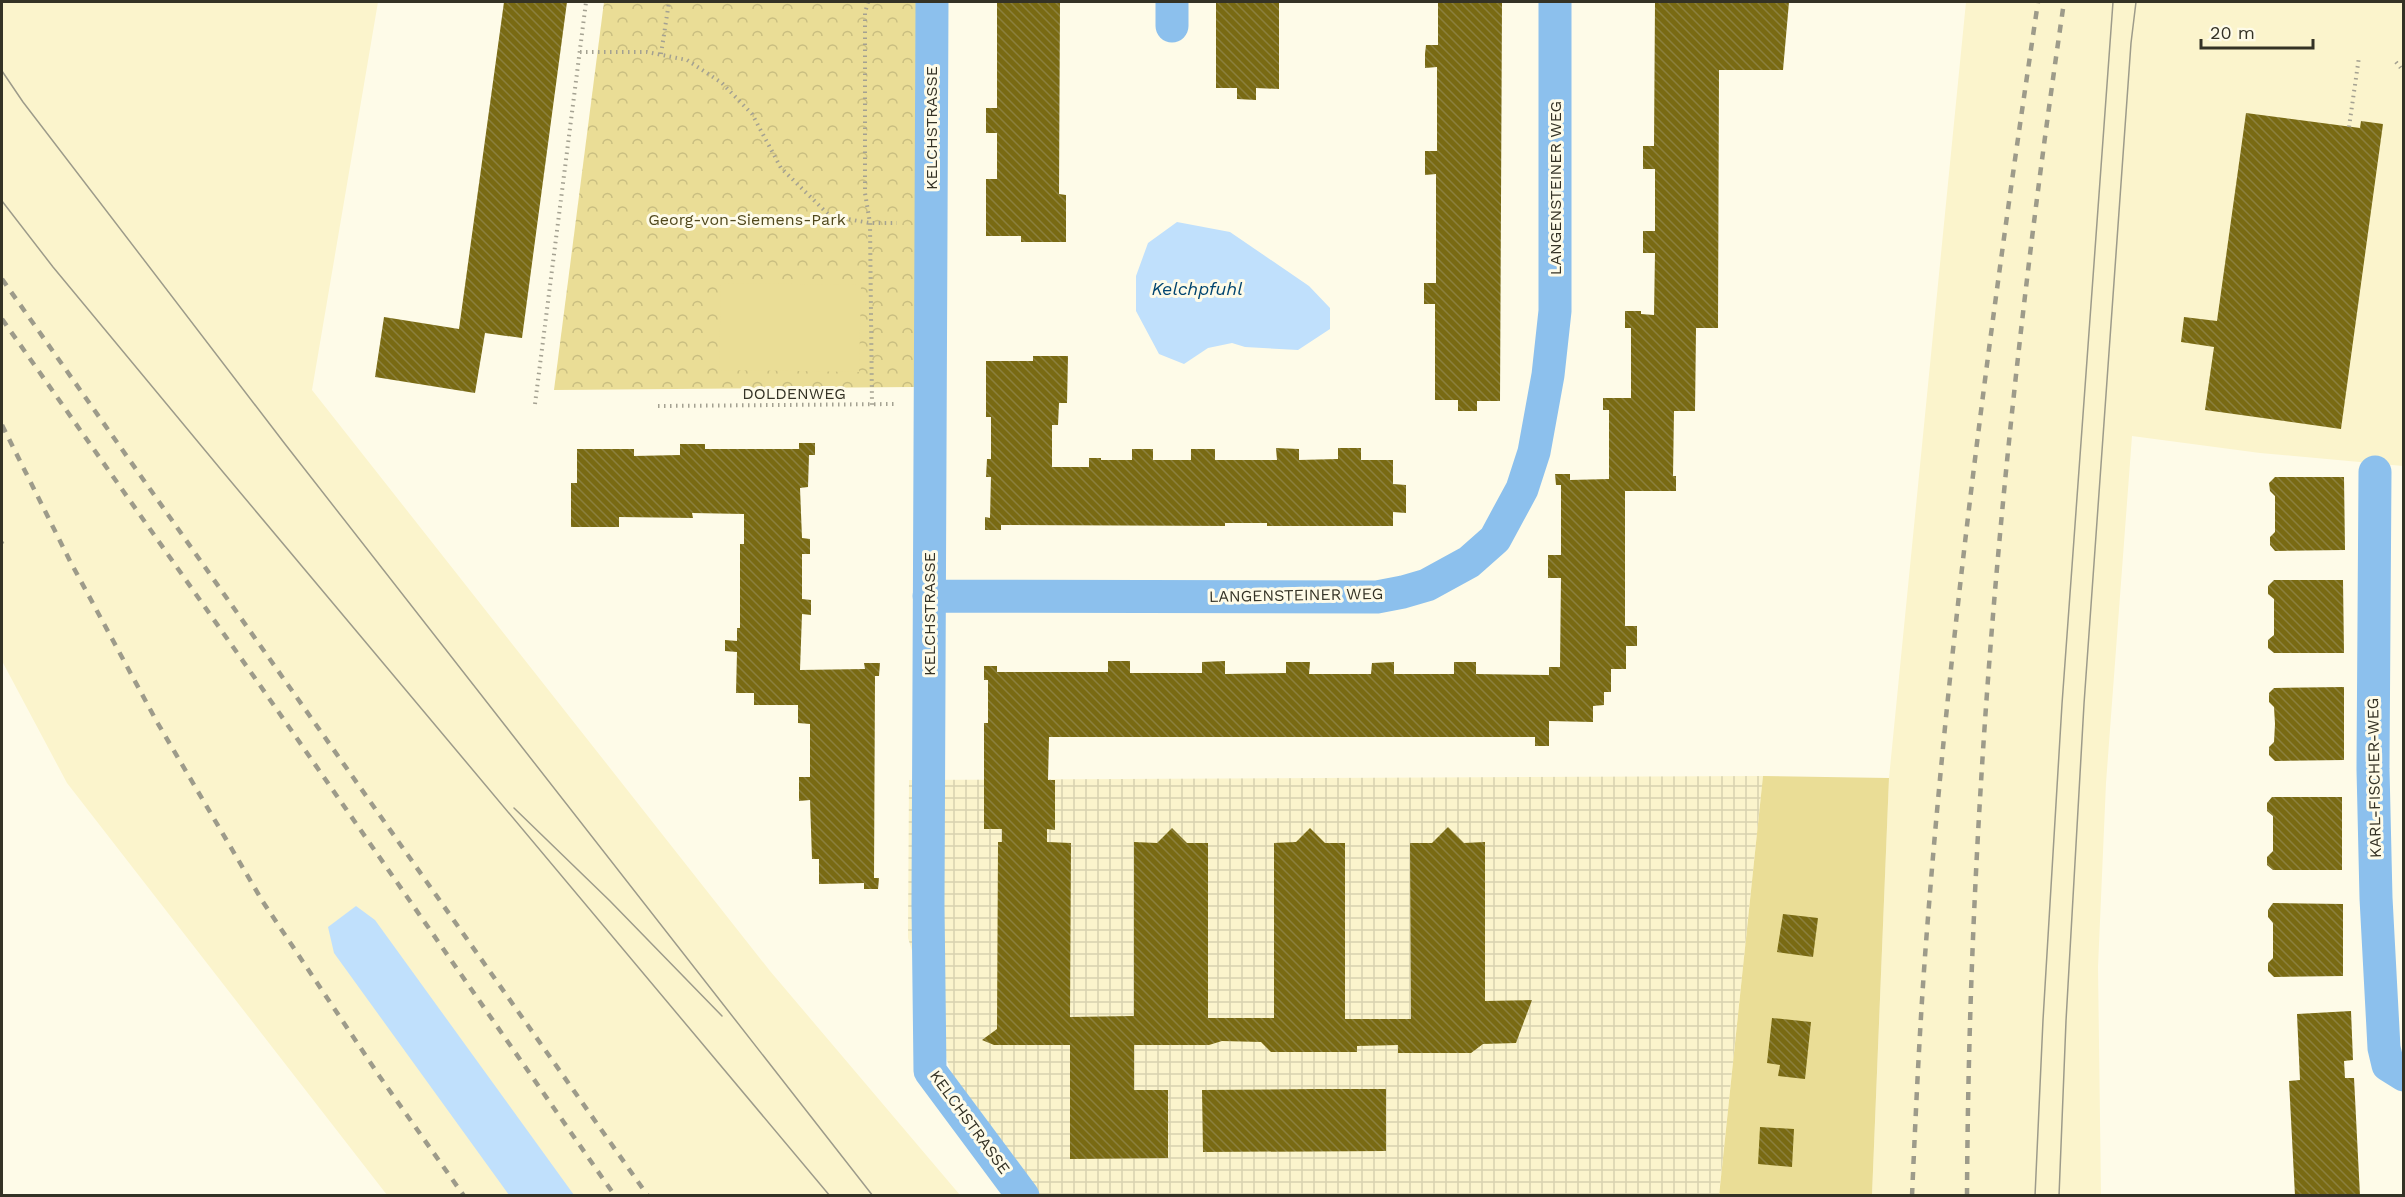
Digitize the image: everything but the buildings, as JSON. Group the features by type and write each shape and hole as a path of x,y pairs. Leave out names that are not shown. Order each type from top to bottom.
{"street":[{"name":"KELCHSTRASSE","path":"932,2 929,596 930,1071 1023,1196"},
{"name":"LANGENSTEINER WEG","path":"929,596 1377,597 1427,585 1469,562 1495,539 1522,489 1533,452 1549,364 1555,311 1555,2"},
{"name":"KARL-FISCHER-WEG","path":"2375,472 2373,670 2376,898 2384,1048 2388,1065 2403,1075"}],"path":[{"path":"535,404 586,2"},
{"path":"661,54 669,2"},
{"path":"867,2 865,13 865,193 870,223 872,405"},
{"path":"580,52 647,52 687,60 722,83 752,114 781,168 830,216 870,223 931,224"},
{"path":"2349,127 2359,57"},
{"path":"2396,62 2403,72"},
{"name":"DOLDENWEG","path":"658,406 930,403"}],"shaded area":[{"path":"2,2 378,2 312,390 770,971 960,1195 387,1195 67,783 2,661"},
{"path":"1966,2 2403,2 2403,466 2260,453 2132,436 2106,783 2098,967 2101,1195 1872,1196 1889,778"},
{"path":"1763,776 1719,1195 1035,1195 955,1085 908,938 909,780"}],"green space":[{"name":"Georg-von-Siemens-Park","path":"604,2 916,2 915,387 554,390"},
{"path":"721,283 861,285 859,372 719,370"},
{"path":"1763,776 1889,778 1872,1195 1719,1196"}],"water":[{"name":"Kelchpfuhl","path":"1177,222 1230,232 1309,286 1330,308 1330,329 1298,350 1245,347 1232,343 1208,348 1184,364 1159,354 1136,311 1136,276 1148,243"},
{"path":"356,906 375,920 574,1195 509,1195 334,953 328,927"}],"tram line":[{"path":"2035,1196 2062,704 2113,2"},
{"path":"2059,1196 2066,1021 2084,704 2131,43 2136,2"},
{"path":"2,71 23,102 285,444 873,1196"},
{"path":"2,201 53,267 223,472 830,1196"},
{"path":"514,808 610,901 722,1016"}],"railway":[{"path":"1912,1196 1925,963 1948,698 1974,465 2038,2"},
{"path":"1967,1196 1969,1046 1975,896 1994,597 2025,299 2064,2"},
{"path":"2,279 648,1196"},
{"path":"2,319 615,1196"},
{"path":"2,425 70,561 157,722 263,902 380,1077 464,1196"}]}
